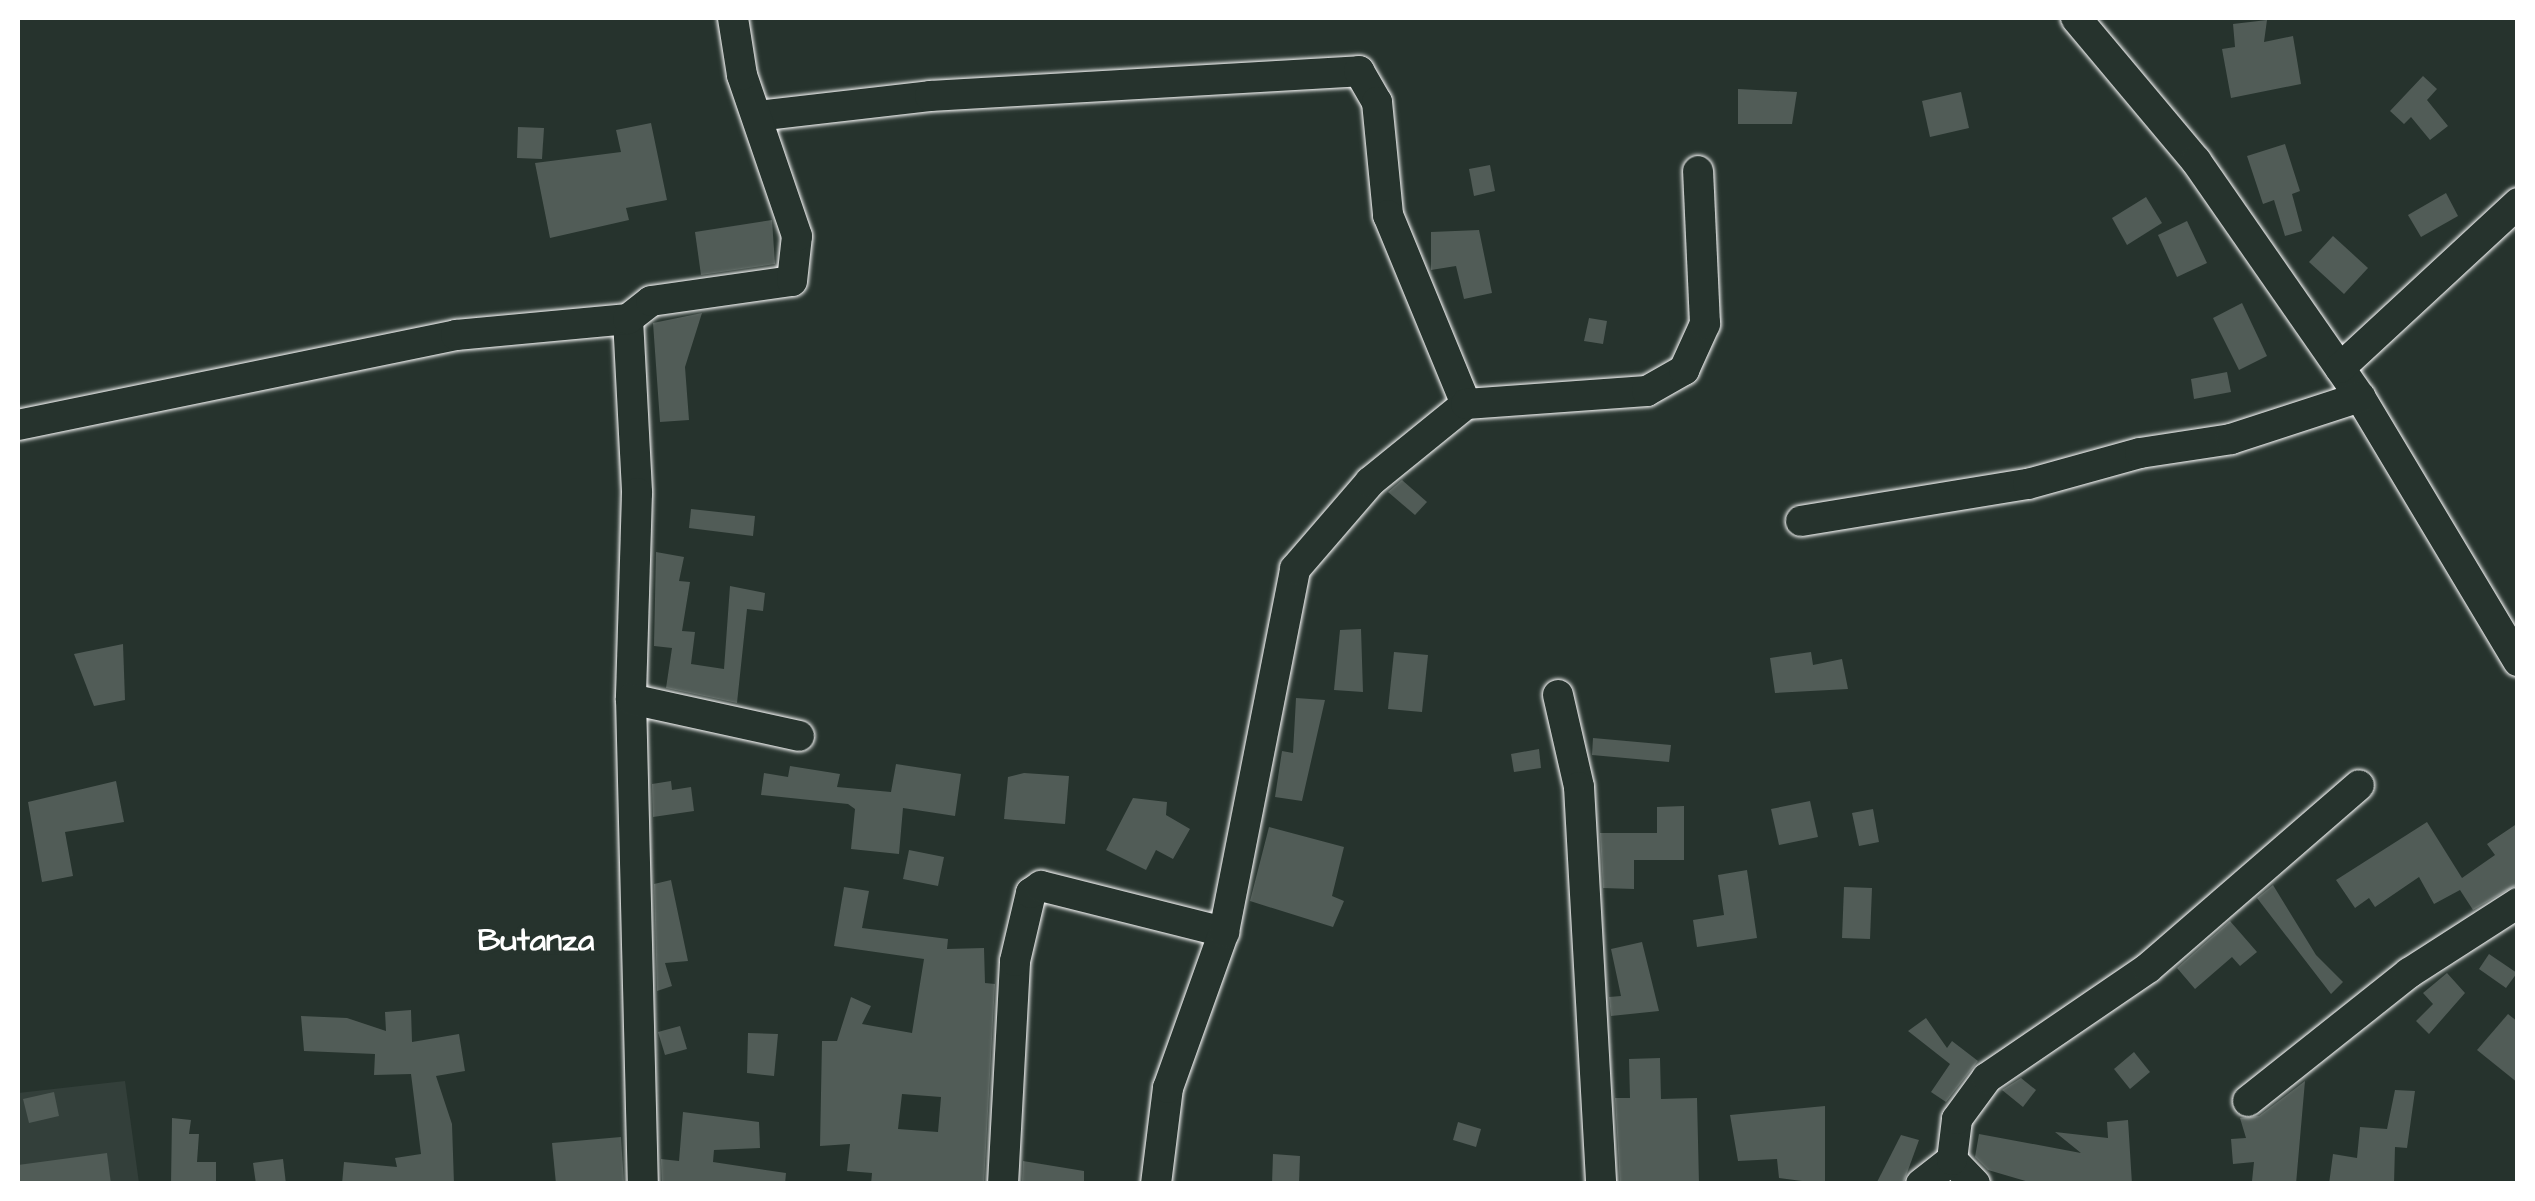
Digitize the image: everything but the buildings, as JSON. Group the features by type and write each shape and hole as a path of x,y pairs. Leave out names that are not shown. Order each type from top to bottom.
{"street":[{"path":"18,425 456,335 628,319 652,301 792,281 797,236 758,116 732,18"},
{"path":"2076,18 2196,161 2360,397 2518,661"},
{"path":"758,116 930,96 1359,71 1377,102 1388,215 1466,404"},
{"path":"1156,1184 1168,1088 1224,932 1296,569 1370,482 1466,404 1647,391 1684,370 1705,324 1698,171"},
{"path":"2340,368 2518,203"},
{"path":"628,319 637,493 630,698 643,1184"},
{"path":"1800,520 2028,484 2140,452 2232,439 2360,397"},
{"path":"1558,695 1580,787 1602,1184"},
{"path":"630,698 799,736"},
{"path":"1921,1184 1952,1160 1957,1120 1986,1078 2148,968 2360,785"},
{"path":"1003,1184 1015,961 1030,893 1041,886 1224,932"},
{"path":"2248,1101 2409,974 2518,903"},
{"path":"1952,1160 1976,1184"}],"shaded area":[{"path":"125,1081 139,1183 18,1183 18,1093"}],"district":[{"name":"Butanza","path":"536,941"}]}
